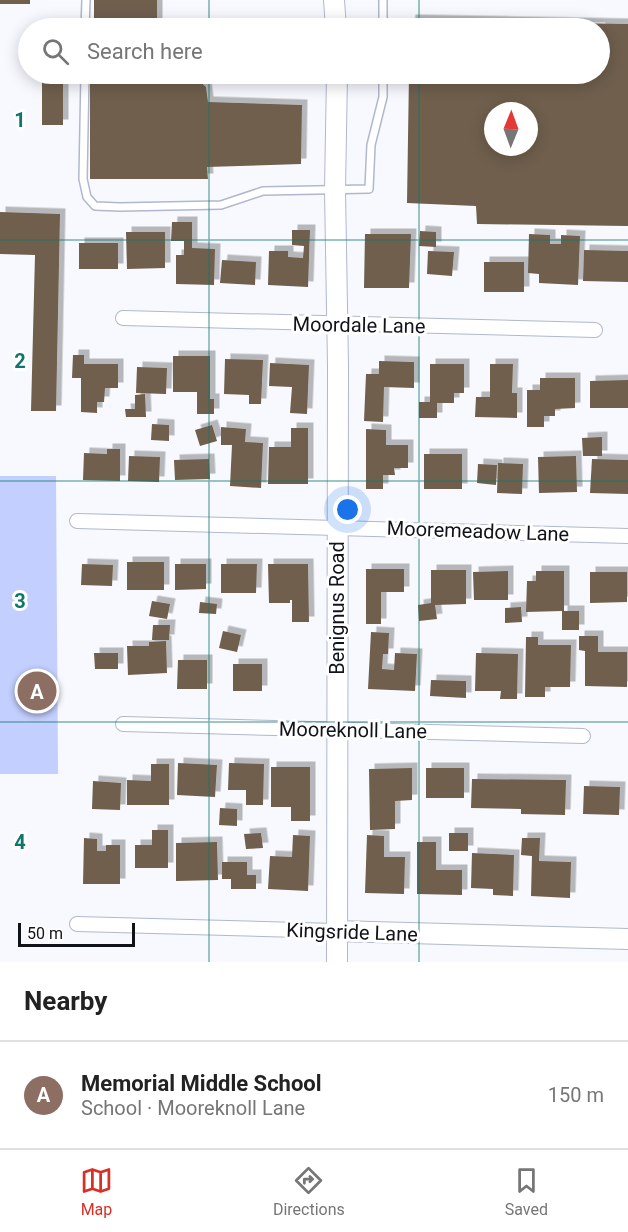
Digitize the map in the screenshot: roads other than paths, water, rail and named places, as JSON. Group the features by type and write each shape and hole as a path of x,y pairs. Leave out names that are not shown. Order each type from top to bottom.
{"street":[{"path":"334,0 335,18"},
{"name":"Benignus Road","path":"337,84 335,190 338,526 337,962"},
{"name":"Moordale Lane","path":"123,318 595,330"},
{"name":"Mooremeadow Lane","path":"76,521 338,526 628,536"},
{"name":"Mooreknoll Lane","path":"123,724 583,736"},
{"name":"Kingsride Lane","path":"77,924 628,939"}],"lane":[{"path":"85,18 86,0"},
{"path":"383,1 383,18"},
{"path":"85,84 83,179 87,197 94,206 120,207 221,205 264,191 369,189 371,145 383,97 383,84"}],"place":[{"name":"Memorial Middle School","path":"37,691"}]}
